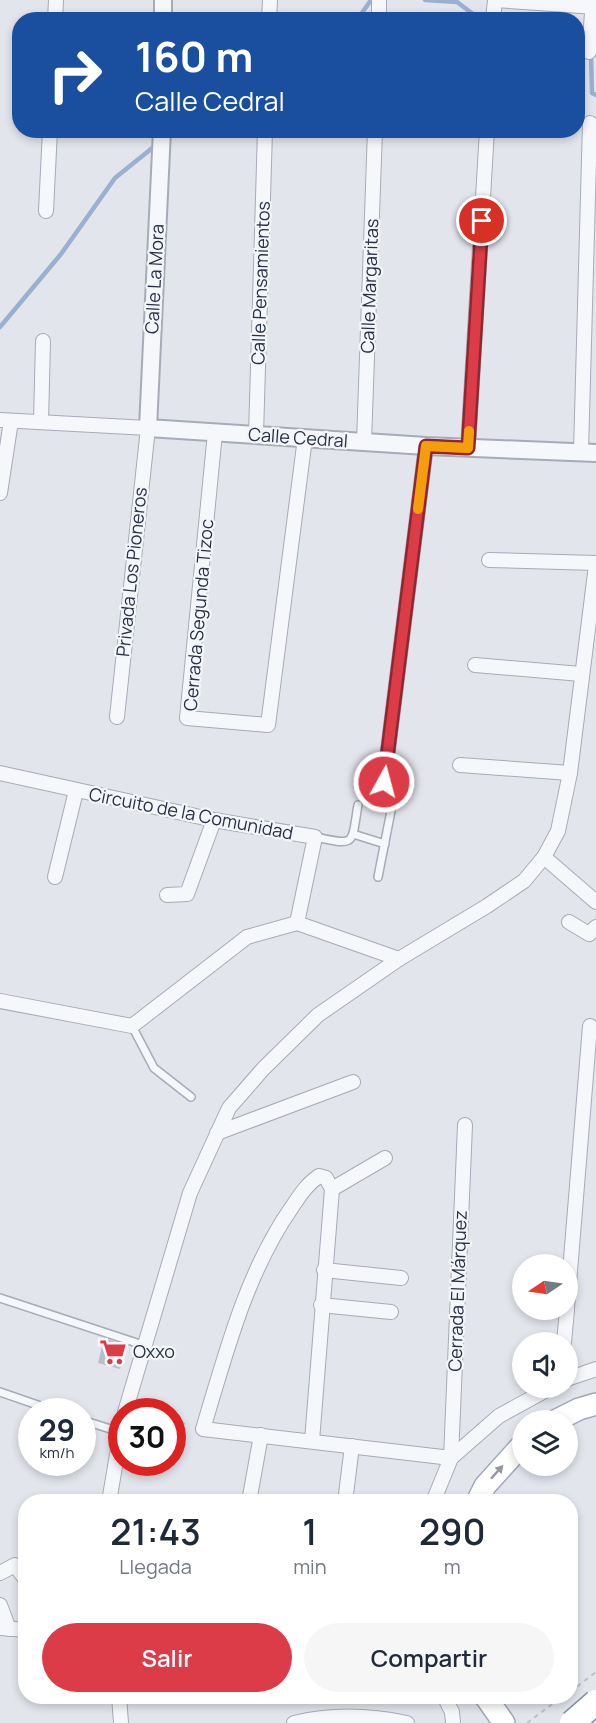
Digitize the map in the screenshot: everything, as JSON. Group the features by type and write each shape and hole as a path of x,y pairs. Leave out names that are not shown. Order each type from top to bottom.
{"highway":[{"path":"572,1723 596,1702"}],"main road":[{"path":"577,1410 596,1404"},
{"path":"481,1494 485,1486 512,1456"},
{"path":"490,1704 504,1723"}],"street":[{"path":"495,0 594,5 589,51"},
{"path":"588,452 590,123"},
{"path":"46,211 50,138"},
{"name":"Calle La Mora","path":"147,428 162,138"},
{"name":"Calle Pensamientos","path":"256,435 265,138"},
{"name":"Calle Margaritas","path":"364,442 375,138"},
{"path":"468,448 487,138"},
{"path":"40,422 43,341"},
{"path":"0,493 5,421"},
{"name":"Calle Cedral","path":"5,421 426,446 588,452"},
{"name":"Privada Los Pioneros","path":"117,717 147,428"},
{"name":"Cerrada Segunda Tizoc","path":"215,433 187,718 268,725 305,438"},
{"path":"384,782 426,446"},
{"path":"129,1398 190,1193 230,1108 263,1069 318,1015 399,959 487,906 524,880 544,857 558,831 570,773 580,674 596,564 489,560"},
{"path":"475,665 580,674"},
{"path":"460,765 570,773"},
{"name":"Circuito de la Comunidad","path":"0,773 214,820 315,837 297,923"},
{"path":"55,877 76,791"},
{"path":"167,895 187,894 214,820"},
{"path":"544,857 596,902"},
{"path":"569,922 589,934 596,927"},
{"path":"0,1001 132,1026 247,937 297,923 399,959"},
{"path":"571,1254 590,1026"},
{"path":"217,1133 353,1082"},
{"name":"Cerrada El Márquez","path":"451,1458 465,1125"},
{"path":"329,1183 385,1158"},
{"path":"329,1183 319,1176 308,1183 275,1231 239,1310 204,1429 451,1458"},
{"path":"312,1441 329,1183"},
{"path":"324,1270 401,1278"},
{"path":"321,1305 391,1312"},
{"path":"578,1375 596,1369"},
{"path":"436,1494 451,1458 499,1416 532,1398"},
{"path":"250,1494 261,1435"},
{"path":"346,1494 352,1446"},
{"path":"110,1494 113,1476"},
{"path":"0,1573 15,1565 18,1569"},
{"path":"0,1605 5,1629"},
{"path":"120,1704 121,1723"},
{"path":"448,1704 452,1712 453,1723"},
{"path":"294,1723 311,1719 357,1716 407,1723"}],"lane":[{"path":"315,837 344,843 350,840 358,804"},
{"path":"378,877 391,811"},
{"path":"353,834 385,844"},
{"path":"132,1026 154,1068 191,1097"},
{"path":"0,1298 146,1346"},
{"path":"0,1392 18,1398"}],"path":[{"path":"186,1424 204,1429"},
{"path":"578,1686 596,1672"},
{"path":"527,1723 552,1704"}],"building":[{"name":"Oxxo","path":"104,1338 127,1346 120,1369 98,1363"}],"waterway":[{"path":"363,12 371,0"},
{"path":"425,0 457,2 470,12"},
{"path":"585,55 591,54 592,93 596,95"},
{"path":"0,327 61,254 115,178 156,145"}],"slow traffic":[{"path":"418,509 426,446 468,448 469,431"}],"place":[{"name":"Oxxo","path":"113,1352"}],"route":[{"path":"384,782 426,446 468,448 482,221"}]}
